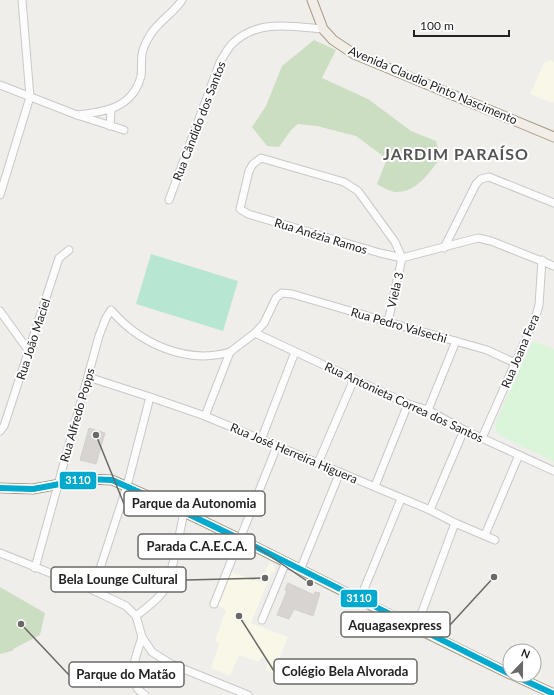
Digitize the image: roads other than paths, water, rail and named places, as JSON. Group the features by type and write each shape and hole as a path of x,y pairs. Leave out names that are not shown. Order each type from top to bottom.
{"main road":[{"name":"Avenida Claudio Pinto Nascimento","path":"312,0 323,29 333,40 354,54 554,137"},
{"path":"0,488 33,489 87,479 112,480 184,512 300,568 416,628 502,670"},
{"path":"530,683 554,694"}],"street":[{"path":"0,194 2,182 30,97 22,0"},
{"path":"77,115 111,110 128,99 137,87 141,75 142,53 149,36 182,0"},
{"name":"Rua Cândido dos Santos","path":"168,200 220,62 231,45 244,34 256,29 270,26 278,25 323,29"},
{"path":"0,85 77,115 124,130"},
{"path":"110,126 111,110"},
{"name":"Rua Anézia Ramos","path":"261,158 344,182 358,191 395,242 402,258 380,253 248,214 240,209 248,171 253,164 261,158"},
{"path":"444,248 476,184 481,179 489,177 554,203"},
{"path":"402,258 478,238 492,241 554,266"},
{"name":"Rua João Maciel","path":"0,431 4,426 20,381 28,350 59,258 69,250"},
{"name":"Viela 3","path":"388,322 402,258"},
{"name":"Rua Joana Fera","path":"482,438 535,319 539,305 542,260"},
{"name":"Rua Pedro Valsechi","path":"255,333 264,323 276,298 282,293 292,294 486,350 515,363"},
{"name":"Rua Alfredo Popps","path":"35,568 99,336 110,310 121,322 142,338 168,350 201,356 221,355 230,352"},
{"path":"0,311 28,350"},
{"path":"205,416 230,352 255,333"},
{"name":"Rua Antonieta Correa dos Santos","path":"255,333 408,404 428,410 464,430 554,472"},
{"path":"428,410 456,341"},
{"path":"262,440 295,352"},
{"name":"Rua José Herreira Higuera","path":"88,377 205,416 375,486 495,540"},
{"path":"318,463 354,379"},
{"path":"93,590 127,486 150,397"},
{"path":"375,486 408,404"},
{"path":"430,510 464,430"},
{"path":"214,604 277,446"},
{"path":"485,535 519,455"},
{"path":"300,568 340,472"},
{"path":"360,599 401,499"},
{"path":"136,616 163,592 169,575 184,512"},
{"path":"416,628 456,523"},
{"path":"0,553 93,590 126,606 136,616 142,637 152,652 171,664 248,695"},
{"path":"262,620 286,562"},
{"path":"142,637 134,666 133,677 137,688 145,695"}],"place":[{"name":"Parque da Autonomia","path":"96,435"},
{"name":"Aquagasexpress","path":"494,577"},
{"name":"Bela Lounge Cultural","path":"265,578"},
{"name":"Parada C.A.E.C.A.","path":"310,583"},
{"name":"Colégio Bela Alvorada","path":"239,616"},
{"name":"Parque do Matão","path":"21,624"}],"district":[{"name":"JARDIM PARAÍSO","path":"456,153"}]}
